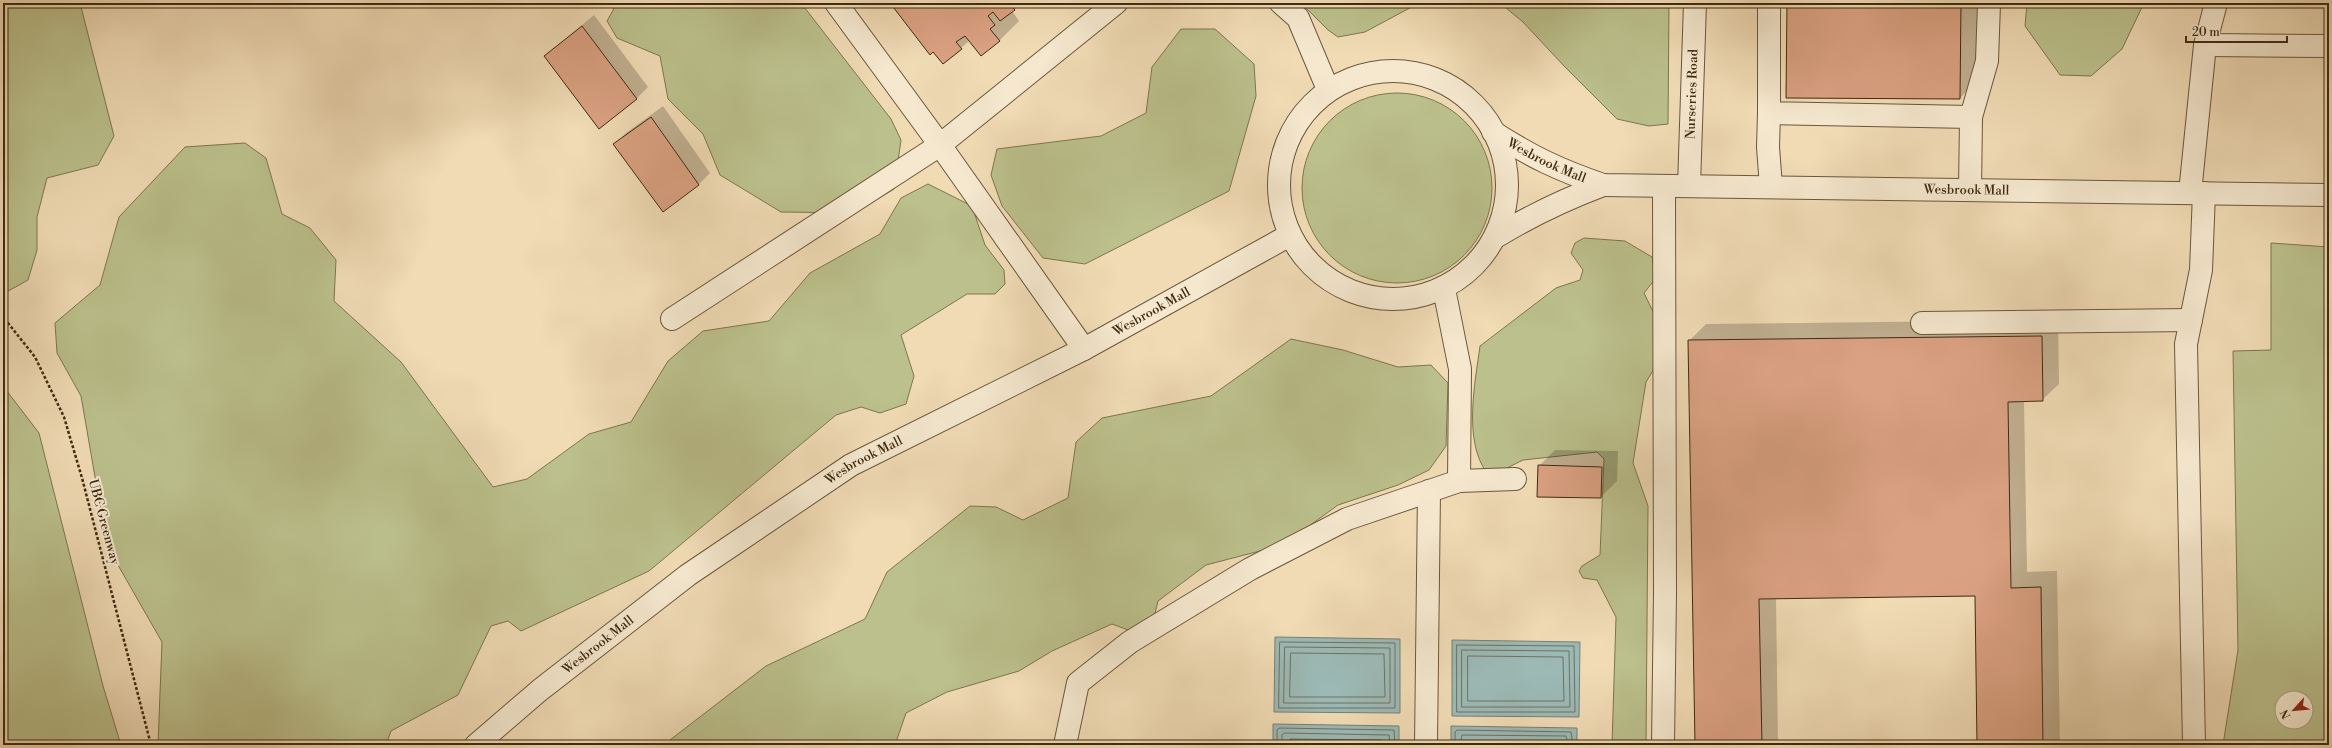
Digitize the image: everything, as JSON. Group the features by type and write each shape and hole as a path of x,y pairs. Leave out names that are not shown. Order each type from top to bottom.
{"street":[{"path":"836,3 940,145 1084,349"},
{"path":"672,319 940,145 1116,3"},
{"path":"1281,3 1298,18 1327,87"},
{"name":"Nurseries Road","path":"1689,186 1695,3"},
{"path":"1769,3 1768,147 1771,187"},
{"path":"1970,190 1971,117 1987,61 1989,3"},
{"path":"2194,745 2186,344 2201,270 2197,194 2205,45 2216,3"},
{"path":"2205,45 2329,46"},
{"path":"1390,70 1425,74 1453,88 1477,108 1493,132 1505,179 1506,196 1499,236 1483,259 1458,281 1444,289 1414,299 1385,299 1342,287 1307,260 1290,235 1278,188 1283,150 1300,115 1327,87 1359,75 1390,70"},
{"path":"1769,113 1971,117"},
{"name":"Wesbrook Mall","path":"1493,132 1532,157 1564,172 1603,185 2329,196"},
{"name":"Wesbrook Mall","path":"1499,236 1529,217 1563,200 1603,185"},
{"path":"1663,745 1665,554 1664,186"},
{"name":"Wesbrook Mall","path":"476,745 540,690 688,575 851,465 1084,349 1290,235"},
{"path":"1444,289 1460,369 1459,481"},
{"path":"1922,323 2191,320"},
{"path":"1065,745 1078,683 1130,642 1250,568 1347,519 1459,481 1515,479"},
{"path":"1426,745 1430,491"}],"path":[{"name":"UBC Greenway","path":"3,321 8,323 35,357 64,417 82,478 151,745"}],"green space":[{"path":"3,3 80,3 114,136 98,165 47,178 37,217 37,250 28,280 3,294"},
{"path":"617,3 801,3 891,119 901,140 894,189 854,213 781,212 720,175 703,134 668,99 660,56 617,38 607,21"},
{"path":"1301,3 1419,3 1365,32 1338,37 1328,30"},
{"path":"1500,3 1669,3 1668,124 1649,126 1617,119 1523,22"},
{"path":"2027,3 2144,3 2122,49 2091,76 2060,75 2025,26"},
{"path":"1181,29 1215,29 1254,64 1256,96 1229,191 1085,264 1043,258 1002,206 991,175 997,149 1101,136 1146,113 1152,67"},
{"path":"1406,93 1416,94 1434,100 1458,114 1465,120 1471,127 1485,151 1491,169 1491,207 1485,225 1471,249 1465,256 1458,262 1434,276 1416,282 1388,283 1378,282 1352,272 1336,262 1323,249 1309,225 1303,207 1302,179 1303,169 1313,143 1323,127 1336,114 1360,100 1378,94"},
{"path":"245,143 266,158 282,214 310,228 336,260 334,301 401,362 493,487 527,479 589,434 631,422 668,361 703,331 769,321 810,273 880,234 901,198 928,184 972,206 985,245 1004,270 1005,284 995,294 967,294 901,335 914,376 906,404 880,413 861,407 836,415 649,571 521,631 508,621 491,626 458,695 391,731 386,745 158,745 162,642 107,546 81,396 57,353 55,323 100,285 119,217 185,147"},
{"path":"1584,238 1625,241 1652,257 1656,278 1644,293 1659,324 1657,364 1646,382 1633,463 1648,506 1646,745 1612,745 1616,617 1597,580 1583,578 1579,571 1582,566 1600,555 1604,459 1597,452 1523,460 1501,471 1487,473 1480,460 1475,445 1473,429 1474,394 1480,346 1556,288 1580,280 1583,270 1571,253 1575,243"},
{"path":"2271,243 2329,247 2329,745 2223,745 2238,650 2233,351 2271,350"},
{"path":"1291,339 1343,350 1398,367 1431,365 1448,383 1446,446 1429,470 1398,485 1338,505 1283,545 1206,565 1158,601 1152,625 1136,633 1112,624 1052,651 1019,671 947,692 906,713 895,745 667,745 670,740 766,666 865,619 887,572 970,506 996,507 1023,520 1068,498 1076,442 1102,418 1211,396"},
{"path":"3,386 39,433 103,686 121,745 3,745"}],"water":[{"path":"1275,637 1400,639 1400,713 1274,712"},
{"path":"1452,640 1580,642 1579,717 1452,716"},
{"path":"1273,724 1399,726 1399,745 1273,745"},
{"path":"1451,726 1577,728 1577,745 1451,745"}],"building":[{"path":"890,3 1010,3 1015,10 1000,21 993,12 988,16 995,25 990,29 1000,41 981,56 965,36 956,42 962,49 943,64 933,52 930,55"},
{"path":"1787,3 1961,3 1960,99 1786,98"},
{"path":"582,26 637,99 599,129 544,56"},
{"path":"651,117 699,185 663,212 613,144"},
{"path":"2042,336 2043,401 2008,402 2011,588 2041,587 2043,745 1977,745 1975,596 1759,599 1762,745 1695,745 1688,340"},
{"path":"1538,465 1602,467 1601,498 1537,497"}]}
